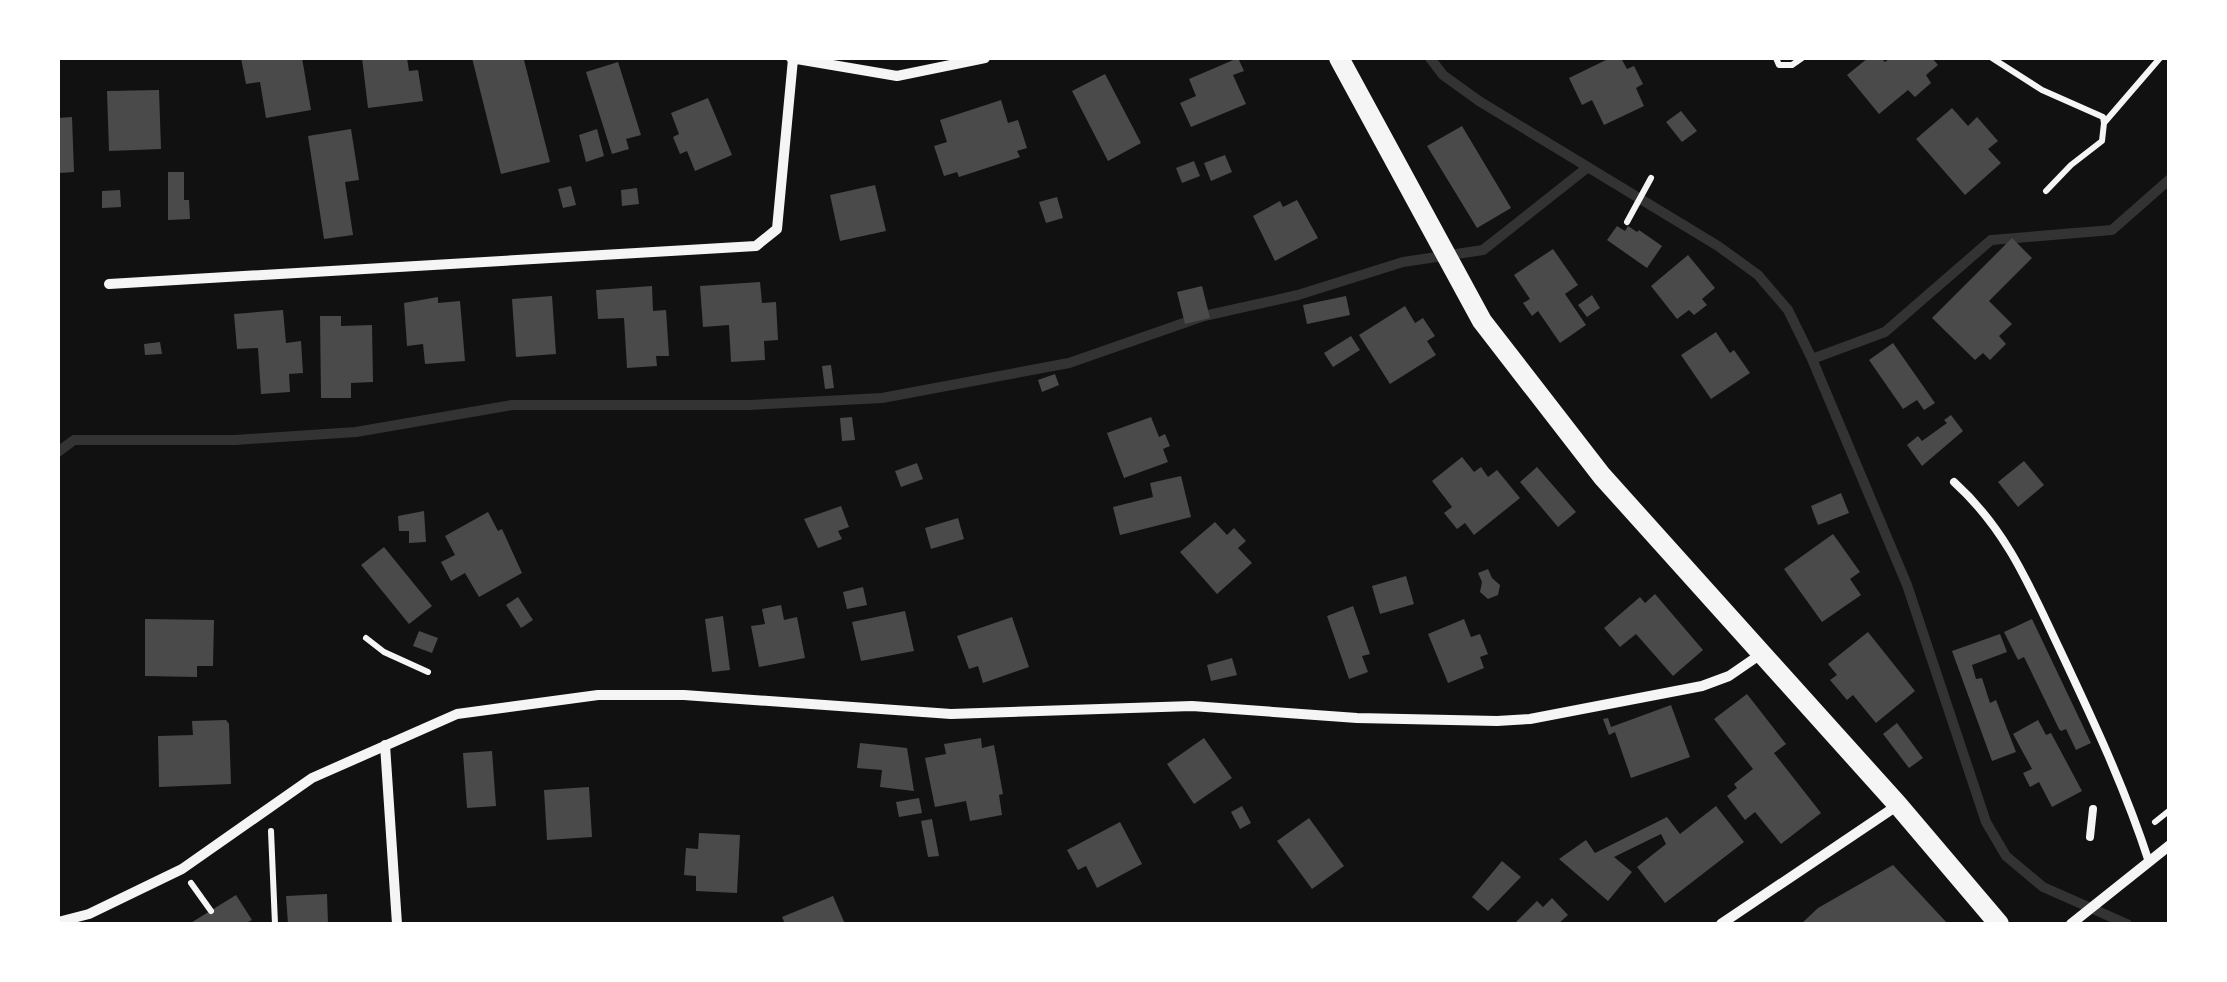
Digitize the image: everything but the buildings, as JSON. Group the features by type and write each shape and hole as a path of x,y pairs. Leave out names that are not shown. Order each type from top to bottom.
{"main road":[{"path":"1339,58 1482,322 1602,476 1898,805 1999,924"}],"street":[{"path":"109,284 756,246 777,228 792,58 897,76 985,58"},
{"path":"58,922 89,914 182,870 270,805 332,767 456,714 598,695 684,695 951,714 1192,706 1356,718 1530,719 1702,686 1728,676 1762,654"},
{"path":"385,745 397,924"},
{"path":"1720,924 1898,805"},
{"path":"2075,921 2170,845"}],"lane":[{"path":"1954,482 1978,506 2020,562 2112,757 2149,862"},
{"path":"2090,837 2093,809"}],"path":[{"path":"1776,58 1780,66 1792,65 1802,58"},
{"path":"1992,58 2042,90 2104,117 2102,141 2071,164 2046,191"},
{"path":"2104,123 2160,58"},
{"path":"1628,222 1650,178"},
{"path":"366,638 384,652 428,672"},
{"path":"270,805 275,924"},
{"path":"182,870 210,911"}],"waterway":[{"path":"1430,58 1443,75 1479,101 1718,246 1758,275 1788,310 1907,585 1986,822 2006,856 2043,887 2127,924"},
{"path":"58,452 74,440 235,440 356,432 512,405 749,405 882,398 1069,363 1204,316 1298,295 1403,262 1483,250 1588,167"},
{"path":"1812,359 1885,332 1991,240 2112,230 2170,179"}]}
